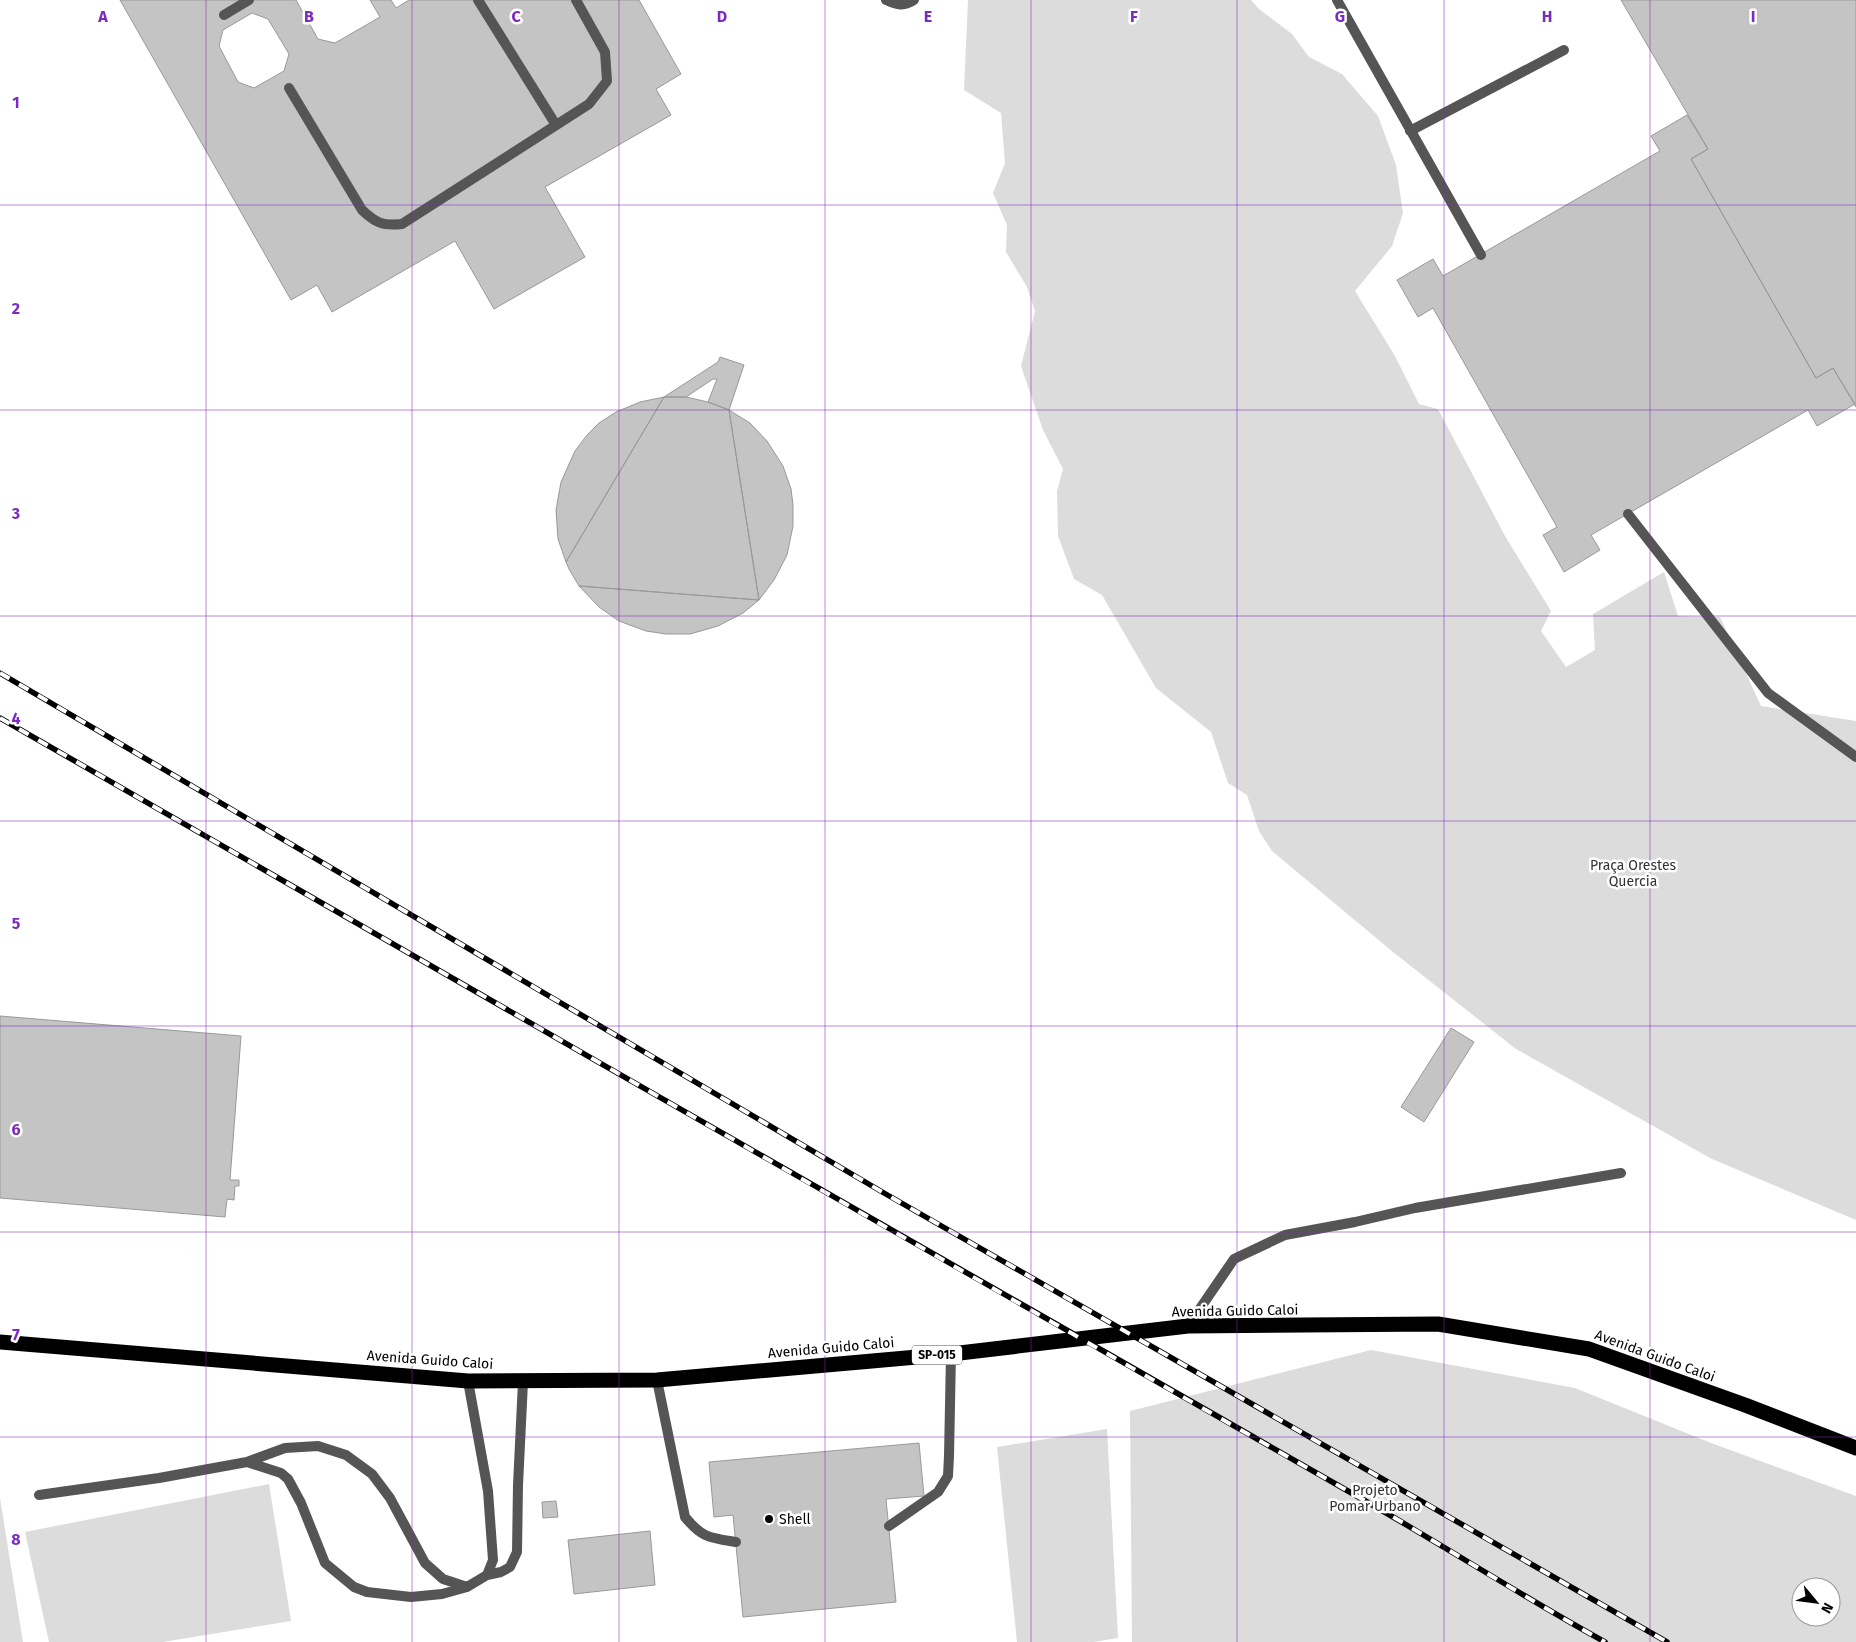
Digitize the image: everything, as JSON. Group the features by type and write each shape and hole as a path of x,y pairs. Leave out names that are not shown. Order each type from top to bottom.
{"highway":[{"name":"Avenida Guido Caloi","path":"0,1342 468,1381 524,1382 657,1380 951,1354 1188,1326 1438,1324 1589,1349 1745,1405 1856,1448"}],"lane":[{"path":"224,15 249,0"},
{"path":"478,0 556,125"},
{"path":"289,88 362,210 374,221 388,225 402,224 589,104 607,81 606,52 576,0"},
{"path":"886,0 896,5 907,4 914,0"},
{"path":"1337,0 1481,255"},
{"path":"1410,131 1564,50"},
{"path":"1628,514 1768,693 1856,757"},
{"path":"1188,1326 1234,1259 1285,1235 1355,1222 1415,1208 1621,1173"},
{"path":"889,1526 938,1492 948,1476 950,1456 951,1354"},
{"path":"657,1380 685,1517 696,1531 712,1539 736,1542"},
{"path":"468,1381 488,1491 493,1560 487,1575"},
{"path":"247,1462 280,1472 288,1479 301,1503 325,1563 354,1587 366,1592 410,1597 442,1594 467,1588 487,1575 501,1572 510,1567 517,1552 518,1485 524,1382"},
{"path":"39,1495 159,1478 247,1462 285,1448 318,1446 346,1455 372,1474 390,1498 425,1563 442,1579 467,1588"}],"green space":[{"name":"Praça Orestes Quercia","path":"968,0 1251,0 1259,9 1292,34 1309,57 1342,74 1378,116 1396,165 1403,213 1392,246 1355,291 1395,356 1419,404 1438,409 1505,536 1551,611 1541,631 1566,667 1595,650 1593,614 1664,572 1678,616 1720,617 1761,706 1856,721 1856,1220 1712,1159 1516,1049 1393,952 1272,851 1259,831 1247,795 1228,783 1211,732 1156,688 1102,595 1074,579 1058,536 1057,491 1063,469 1043,430 1021,366 1035,311 1027,287 1006,252 1007,225 993,193 1005,163 1001,113 964,90"},
{"name":"Projeto Pomar Urbano","path":"1371,1350 1575,1388 1711,1443 1856,1496 1856,1642 1132,1642 1130,1411"},
{"path":"1107,1429 1118,1638 1093,1642 1017,1642 997,1447"},
{"path":"269,1484 291,1621 163,1642 49,1642 25,1532"},
{"path":"0,1498 23,1642 0,1642"}],"building":[{"path":"120,0 296,0 318,39 335,43 380,17 370,0 391,0 396,8 409,0 639,0 681,74 656,89 671,115 545,187 585,257 494,309 455,241 332,312 317,285 291,300","holes":["252,13 268,19 289,54 284,71 254,88 238,82 219,46 223,30"]},
{"path":"1621,0 1856,0 1856,407 1833,368 1816,378 1691,159 1708,149"},
{"path":"1687,115 1708,149 1691,159 1816,378 1833,368 1855,404 1817,426 1808,410 1591,535 1600,550 1564,572 1543,535 1557,527 1433,308 1418,317 1397,280 1433,259 1443,276 1660,151 1651,136"},
{"path":"720,357 744,365 729,410 708,402 717,379 713,379 686,397 664,397 718,362"},
{"path":"664,397 686,397 708,402 729,410 759,600 579,586 569,569 566,562"},
{"path":"664,397 566,562 558,539 556,510 561,482 575,451 599,423 616,412 640,402"},
{"path":"729,410 750,423 767,441 783,466 791,489 793,526 787,555 774,580 759,600"},
{"path":"579,586 759,600 743,613 718,626 690,634 666,634 646,631 619,621 599,607"},
{"path":"0,1016 241,1036 230,1180 239,1180 239,1186 235,1186 234,1200 227,1199 225,1217 0,1198"},
{"path":"1451,1028 1474,1042 1424,1122 1401,1107"},
{"path":"919,1443 924,1496 886,1499 896,1602 743,1617 733,1515 714,1517 709,1462"},
{"path":"556,1501 558,1517 543,1518 542,1502"},
{"path":"650,1531 655,1585 574,1594 568,1540"}],"railway":[{"path":"0,673 884,1193 1667,1642"},
{"path":"0,718 1380,1510 1605,1642"}],"place":[{"name":"Shell","path":"769,1519"}]}
